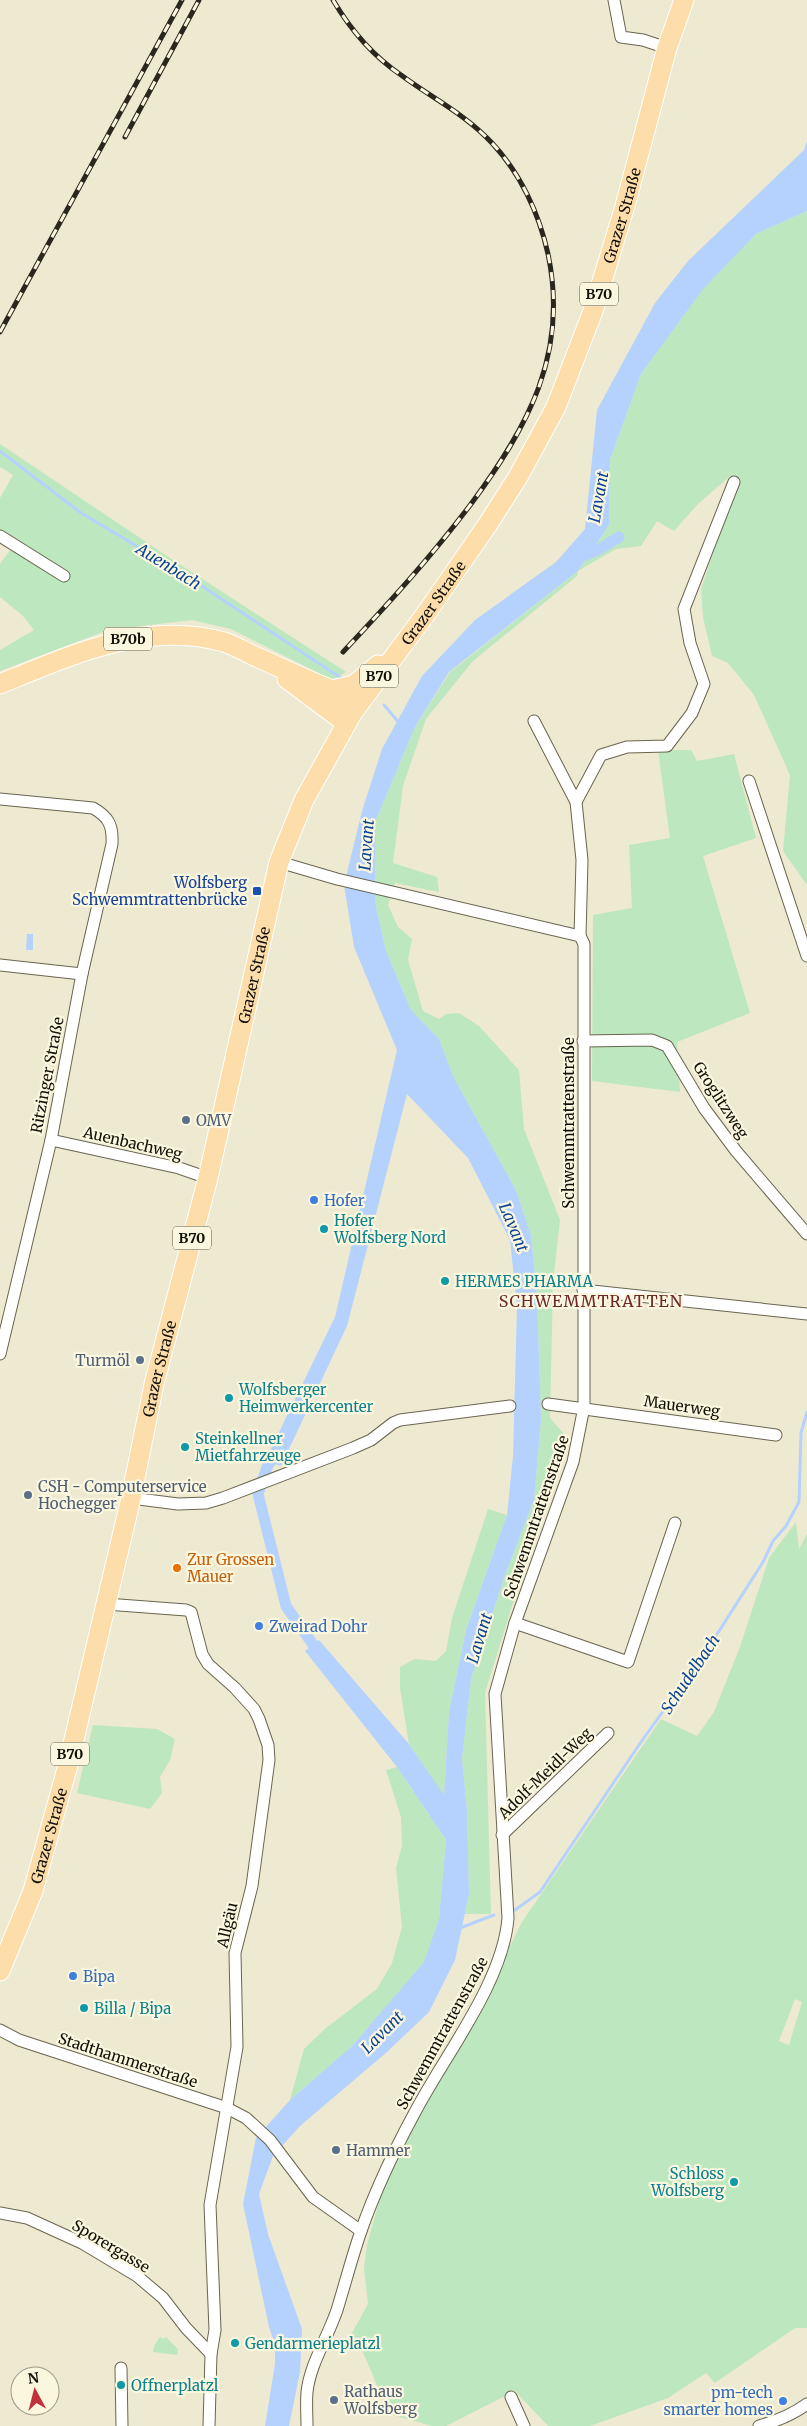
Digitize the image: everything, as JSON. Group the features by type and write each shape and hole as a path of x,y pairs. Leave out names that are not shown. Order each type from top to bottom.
{"main road":[{"name":"B70","path":"667,48 684,0"},
{"name":"Grazer Straße","path":"0,1970 24,1916 45,1850 131,1498 154,1384 208,1178 278,862 304,800 350,717 425,615 518,478 556,407 578,352 607,268 667,48"},
{"name":"B70b","path":"0,684 78,653 125,639 164,634 224,642 332,690 345,700 350,717"},
{"path":"332,690 354,685 405,641"},
{"name":"B70b","path":"260,659 350,717"}],"street":[{"path":"614,0 621,37 643,40 667,48"},
{"path":"576,802 601,755 627,748 667,746 692,713 704,684 690,644 684,609 734,482"},
{"path":"0,536 64,576"},
{"path":"534,721 576,802"},
{"path":"748,781 807,956"},
{"name":"Ritzinger Straße","path":"0,799 93,808 104,815 110,822 113,831 112,844 82,974 51,1140 0,1354"},
{"name":"Schwemmtrattenstraße","path":"307,2426 307,2391 312,2373 330,2332 361,2230 386,2171 414,2114 481,1997 500,1958 506,1939 508,1918 495,1694 515,1623 573,1462 584,1407 584,944 580,936 582,860 576,802"},
{"path":"278,862 337,879 580,936"},
{"path":"0,965 82,974"},
{"name":"Groglitzweg","path":"583,1041 652,1040 667,1046 704,1108 736,1151 807,1234"},
{"name":"Auenbachweg","path":"51,1140 179,1168 208,1178"},
{"path":"583,1290 807,1314"},
{"name":"Mauerweg","path":"548,1404 584,1407 776,1435"},
{"path":"131,1498 178,1504 206,1503 249,1489 371,1440 392,1423 400,1420 510,1406"},
{"path":"515,1623 628,1662 674,1523"},
{"name":"Allgäu","path":"106,1604 186,1610 191,1612 202,1654 208,1664 235,1688 254,1709 268,1745 269,1760 252,1886 235,1954 237,2047 210,2205 215,2330 211,2354 209,2426"},
{"name":"Adolf-Meidl-Weg","path":"502,1835 608,1733"},
{"name":"Stadthammerstraße","path":"0,2030 19,2040 227,2108 246,2118 270,2140 314,2197 361,2230"},
{"name":"Sporergasse","path":"0,2213 27,2218 82,2244 137,2276 162,2298 186,2328 211,2354"},
{"path":"121,2368 122,2426"},
{"path":"511,2397 524,2426"},
{"path":"759,2426 788,2416 807,2404"}],"green space":[{"path":"807,211 807,885 783,851 790,775 754,695 728,663 712,656 703,617 701,590 736,482 730,476 698,504 674,531 657,521 641,546 616,549 578,571 609,525 610,460 641,374 703,288 756,234"},
{"path":"0,444 170,558 346,672 332,680 231,629 192,620 108,630 0,671 0,650 34,630 23,616 0,597 0,564 17,541 0,529 0,498 13,475 0,467"},
{"path":"578,571 577,576 473,661 426,719 403,786 393,863 437,877 439,892 395,883 388,905 398,927 412,939 408,960 423,1011 439,1019 446,1014 459,1013 479,1026 519,1070 524,1129 560,1220 553,1282 550,1418 565,1435 559,1471 511,1609 485,1693 491,1914 465,1914 469,1894 467,1809 462,1759 471,1679 505,1575 534,1500 541,1420 537,1294 531,1235 516,1190 454,1078 439,1039 411,1010 386,951 375,902 376,820 415,727 450,672"},
{"path":"658,750 691,750 697,761 734,754 756,838 703,856 750,1013 677,1042 680,1092 592,1081 593,915 632,908 629,845 670,838"},
{"path":"488,1509 507,1515 466,1630 449,1712 444,1796 409,1744 400,1688 400,1667 415,1659 436,1661 446,1651 452,1618"},
{"path":"796,1522 799,1549 807,1534 807,2328 795,2328 715,2383 706,2373 668,2398 590,2426 548,2426 515,2391 446,2426 432,2426 389,2414 363,2352 347,2342 368,2304 364,2269 367,2245 381,2195 420,2111 474,2018 522,1922 661,1719 697,1736 714,1712 740,1647 769,1558","holes":["795,1999 802,2002 789,2045 779,2041"]},
{"path":"93,1725 157,1729 175,1739 170,1760 160,1777 162,1793 150,1809 77,1793"},
{"path":"397,1767 446,1840 439,1919 425,1962 353,2045 290,2100 304,2049 326,2028 377,1989 392,1963 402,1927 396,1868 402,1846 401,1817 386,1770"},
{"path":"160,2337 164,2339 166,2337 178,2349 177,2355 153,2352 154,2346"}],"water":[{"name":"Lavant","path":"807,141 807,211 756,234 703,289 641,374 610,460 609,525 578,571 449,672 415,727 376,820 375,902 386,951 411,1010 439,1039 454,1078 516,1190 531,1235 537,1294 541,1420 534,1500 505,1575 471,1679 462,1759 467,1809 469,1894 455,1960 429,2012 387,2052 300,2126 273,2156 259,2194 268,2234 302,2329 300,2372 289,2426 265,2426 275,2364 275,2345 269,2327 243,2204 256,2138 290,2100 353,2045 424,1962 439,1919 446,1840 397,1767 305,1651 319,1640 409,1744 444,1795 449,1712 466,1630 507,1515 513,1456 517,1307 510,1240 468,1158 407,1094 347,1326 281,1466 265,1461 335,1317 397,1050 354,947 344,885 362,811 382,749 422,676 475,620 556,562 585,529 597,410 655,303 688,261 804,150"},
{"path":"27,934 33,934 33,950 26,950"}],"waterway":[{"name":"Auenbach","path":"0,451 81,513 182,573 341,678"},
{"path":"576,559 596,551 619,537"},
{"name":"Auenbach","path":"384,705 400,724"},
{"name":"Schudelbach","path":"515,1910 540,1892 641,1742 707,1650 763,1562 773,1541 786,1526 799,1502 801,1433 807,1412"},
{"path":"277,1451 267,1467 258,1494 286,1606 321,1656"},
{"name":"Schudelbach","path":"460,1928 494,1915"}],"railway":[{"path":"0,332 182,0"},
{"path":"125,137 199,0"},
{"path":"333,0 347,21 372,51 391,68 471,123 502,155 520,180 534,209 548,254 553,290 553,324 548,356 539,387 526,417 510,446 492,475 440,543 343,652"}],"place":[{"name":"Wolfsberg Schwemmtrattenbrücke","path":"257,891"},
{"name":"OMV","path":"186,1120"},
{"name":"Hofer","path":"314,1200"},
{"name":"Hofer Wolfsberg Nord","path":"324,1229"},
{"name":"HERMES PHARMA","path":"445,1281"},
{"name":"Turmöl","path":"140,1360"},
{"name":"Wolfsberger Heimwerkercenter","path":"229,1398"},
{"name":"Steinkellner Mietfahrzeuge","path":"185,1447"},
{"name":"CSH - Computerservice Hochegger","path":"28,1495"},
{"name":"Zur Grossen Mauer","path":"177,1568"},
{"name":"Zweirad Dohr","path":"259,1626"},
{"name":"Bipa","path":"73,1976"},
{"name":"Billa / Bipa","path":"84,2008"},
{"name":"Hammer","path":"336,2150"},
{"name":"Schloss Wolfsberg","path":"734,2182"},
{"name":"Gendarmerieplatzl","path":"235,2343"},
{"name":"Offnerplatzl","path":"121,2385"},
{"name":"Rathaus Wolfsberg","path":"334,2400"},
{"name":"pm-tech smarter homes","path":"783,2401"}],"district":[{"name":"SCHWEMMTRATTEN","path":"591,1301"}]}
